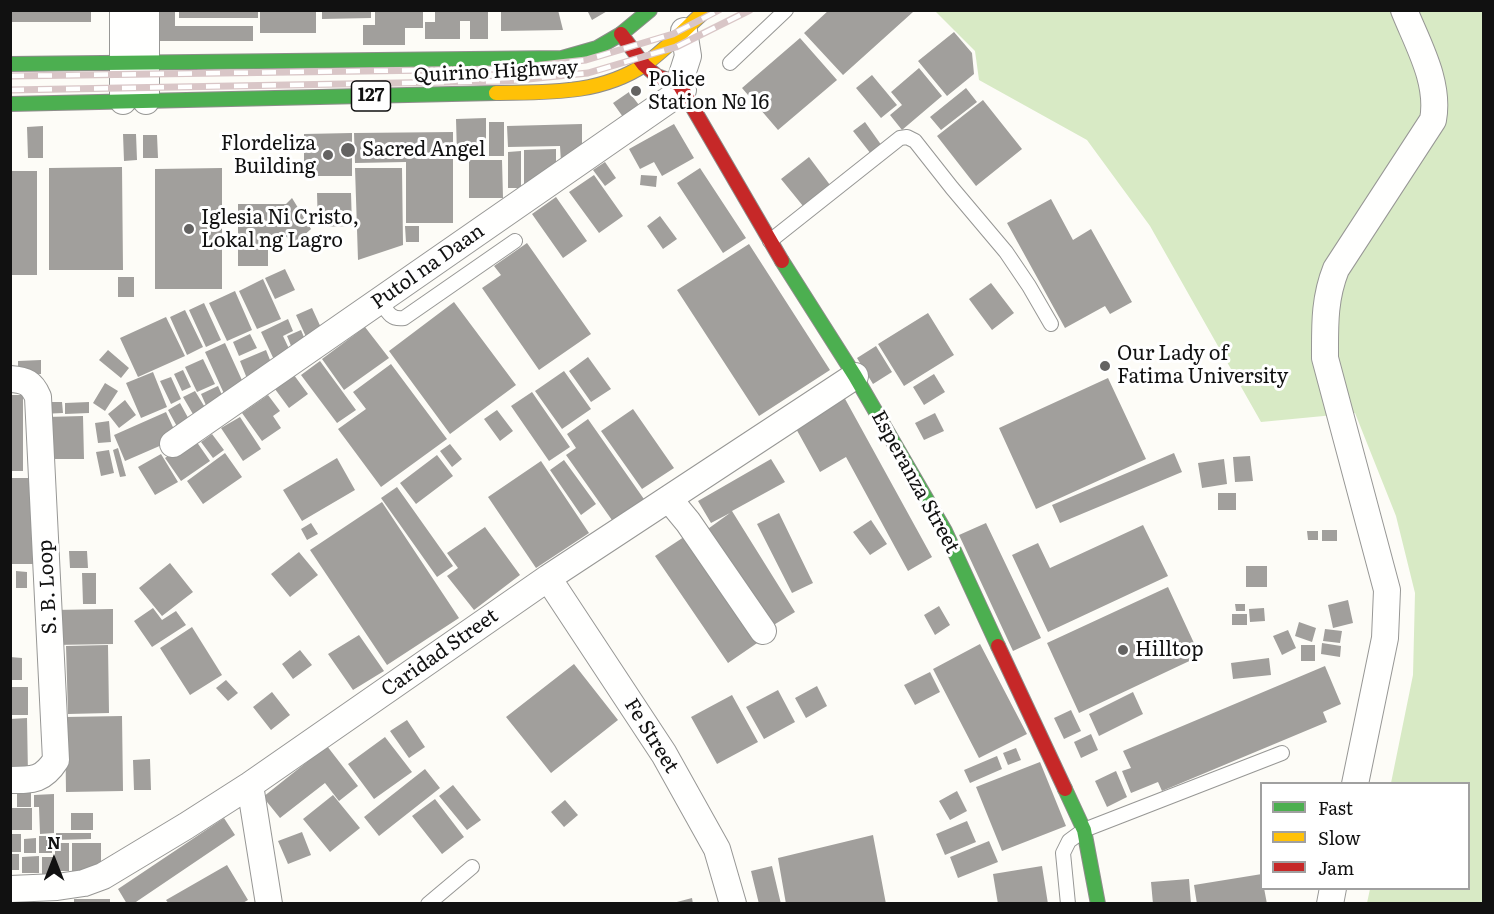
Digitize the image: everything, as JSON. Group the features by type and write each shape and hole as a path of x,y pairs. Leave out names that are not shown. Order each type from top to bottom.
{"main road":[{"name":"Quirino Highway","path":"10,64 562,58 597,48 621,34 650,10"},
{"name":"Quirino Highway","path":"10,104 573,91 613,81 644,65 706,10"},
{"path":"621,34 644,65 657,76 681,87"},
{"name":"Esperanza Street","path":"681,87 770,242 855,376 945,531 1084,830 1098,903"}],"street":[{"path":"123,10 134,62 135,101"},
{"path":"134,62 146,10"},
{"path":"1355,782 1385,638 1387,590 1324,358 1324,320 1328,290 1336,269 1434,120 1436,105 1434,86 1404,10"},
{"path":"681,87 688,56 684,31"},
{"name":"Putol na Daan","path":"173,444 681,87"},
{"name":"Caridad Street","path":"10,889 57,895 103,876 186,826 250,785 548,578 855,376"},
{"name":"S. B. Loop","path":"10,379 24,380 33,386 38,397 56,760 47,774 31,780 10,780"},
{"path":"669,499 688,522 763,631"},
{"name":"Fe Street","path":"548,578 664,754 717,849 733,903"},
{"path":"250,785 269,903"}],"lane":[{"path":"729,63 783,12"},
{"path":"770,242 900,138 907,137 915,141 952,189 1006,252 1051,324"},
{"path":"380,300 391,317 404,318 515,242"},
{"path":"1068,903 1063,853 1069,841 1084,830 1282,753"},
{"path":"428,903 472,867"}],"green space":[{"path":"935,11 1483,11 1483,903 1367,903 1370,890 1470,890 1470,782 1391,782 1413,675 1415,593 1396,516 1355,413 1261,422 1150,226 1087,140 979,80 975,51"}],"building":[{"path":"10,10 91,10 91,22 10,22"},
{"path":"160,10 175,10 175,26 253,26 253,41 160,41"},
{"path":"179,10 258,10 258,18 179,18"},
{"path":"260,10 316,10 316,33 260,33"},
{"path":"322,10 371,10 371,18 322,19"},
{"path":"375,10 423,10 423,28 405,28 405,45 363,45 363,25 375,25"},
{"path":"435,10 488,10 488,39 470,39 470,21 460,21 460,39 425,39 425,22 435,22"},
{"path":"501,10 558,10 563,30 501,31"},
{"path":"587,10 609,10 592,20"},
{"path":"829,10 912,10 913,12 843,75 804,33"},
{"path":"954,32 972,53 974,74 947,96 918,61"},
{"path":"800,38 837,80 778,130 742,88"},
{"path":"919,68 942,96 902,130 890,115 902,105 891,92"},
{"path":"872,75 897,105 881,118 856,88"},
{"path":"966,88 977,102 941,130 930,117"},
{"path":"629,92 639,105 623,117 613,103"},
{"path":"983,100 1022,149 976,186 937,136"},
{"path":"486,118 486,155 457,155 456,119"},
{"path":"489,122 504,122 504,156 489,156"},
{"path":"865,122 882,146 871,154 853,131"},
{"path":"582,124 582,151 561,162 560,146 508,147 507,126"},
{"path":"674,124 694,158 662,176 654,162 640,169 629,149"},
{"path":"43,126 43,158 28,158 27,127"},
{"path":"453,132 453,223 406,223 406,162 355,163 354,133"},
{"name":"Flordeliza Building","path":"352,133 352,176 304,176 304,134"},
{"path":"123,134 136,134 137,160 124,161"},
{"path":"143,135 157,135 158,158 143,158"},
{"path":"240,138 256,138 256,151 240,151"},
{"path":"556,149 556,165 524,185 524,150"},
{"path":"521,151 521,188 508,188 508,152"},
{"path":"809,157 830,185 803,206 781,179"},
{"path":"469,160 502,160 503,198 469,198"},
{"path":"605,162 616,178 605,186 593,170"},
{"path":"122,167 123,270 49,270 49,168"},
{"name":"Iglesia Ni Cristo, Lokal ng Lagro","path":"222,168 222,289 155,289 155,169"},
{"path":"355,168 402,168 403,245 358,260"},
{"path":"700,168 746,238 723,253 677,183"},
{"path":"10,171 37,171 37,275 10,275"},
{"path":"594,175 623,216 599,233 569,192"},
{"path":"641,175 657,176 656,187 640,185"},
{"path":"317,193 351,193 352,226 318,227"},
{"path":"556,197 587,241 563,258 532,214"},
{"path":"292,198 311,229 293,245 285,235 268,235 268,266 238,266 238,204 286,204"},
{"path":"1051,199 1073,240 1091,229 1132,302 1110,314 1105,306 1065,328 1007,223"},
{"path":"660,216 677,239 663,249 647,226"},
{"path":"405,226 419,226 419,242 406,242"},
{"path":"527,243 591,334 539,370 482,288 501,275 494,266"},
{"path":"749,244 830,370 759,416 677,290"},
{"path":"285,269 295,290 275,299 265,278"},
{"path":"118,277 134,277 134,297 118,297"},
{"path":"263,279 281,319 257,329 239,291"},
{"path":"991,283 1014,313 992,330 969,299"},
{"path":"235,291 252,330 227,341 209,303"},
{"path":"454,302 516,385 450,434 389,351"},
{"path":"204,303 221,340 206,347 189,310"},
{"path":"312,308 323,332 307,339 296,315"},
{"path":"185,310 203,347 187,355 170,317"},
{"path":"928,313 954,355 904,386 878,344"},
{"path":"166,317 185,356 138,377 120,338"},
{"path":"288,319 293,331 283,336 293,357 276,364 261,332"},
{"path":"365,327 389,358 344,390 322,359"},
{"path":"301,330 308,347 294,353 287,336"},
{"path":"250,334 257,348 239,356 233,342"},
{"path":"225,343 246,389 226,398 205,352"},
{"path":"876,346 892,372 873,384 857,358"},
{"path":"108,350 129,368 121,378 99,360"},
{"path":"266,350 274,370 248,381 240,361"},
{"path":"588,357 611,389 591,402 569,371"},
{"path":"203,359 215,384 197,392 185,367"},
{"path":"41,360 41,374 18,374 18,361"},
{"path":"320,361 356,410 337,423 301,375"},
{"path":"391,364 447,439 381,487 338,429 366,409 353,392"},
{"path":"183,370 191,387 182,391 174,374"},
{"path":"291,371 308,394 289,408 272,385"},
{"path":"564,371 591,409 562,429 535,391"},
{"path":"153,372 167,407 141,418 126,383"},
{"path":"934,374 945,392 924,405 913,387"},
{"path":"171,377 181,399 171,404 160,381"},
{"path":"1108,378 1146,459 1036,509 999,428"},
{"path":"105,383 118,391 105,411 93,403"},
{"path":"218,386 226,404 209,412 201,394"},
{"path":"195,391 209,414 197,421 183,397"},
{"path":"532,392 570,447 549,461 511,406"},
{"path":"10,395 23,395 23,471 10,471"},
{"path":"268,395 280,411 273,416 281,428 262,441 242,413"},
{"path":"844,397 932,557 908,571 846,457 820,472 794,425"},
{"path":"125,400 136,415 119,428 108,414"},
{"path":"41,402 62,402 63,413 41,414"},
{"path":"89,402 89,413 65,414 65,403"},
{"path":"180,403 192,425 180,432 168,410"},
{"path":"633,409 674,468 642,489 601,431"},
{"path":"497,410 513,431 500,441 484,419"},
{"path":"166,412 178,438 125,461 114,435"},
{"path":"935,413 944,431 924,440 915,423"},
{"path":"83,416 84,459 46,459 46,417"},
{"path":"240,417 261,449 243,461 221,428"},
{"path":"588,419 646,502 614,523 566,455 576,448 567,434"},
{"path":"109,421 111,442 98,443 95,423"},
{"path":"212,434 224,450 213,458 201,442"},
{"path":"194,438 210,461 181,481 165,458"},
{"path":"450,444 462,459 452,467 440,451"},
{"path":"118,448 126,476 120,477 113,450"},
{"path":"109,450 114,473 101,476 96,452"},
{"path":"225,453 242,477 203,504 187,481"},
{"path":"1174,453 1182,472 1060,523 1052,505"},
{"path":"161,454 178,482 155,495 138,467"},
{"path":"437,455 453,476 416,504 400,483"},
{"path":"1250,456 1253,481 1235,482 1233,457"},
{"path":"337,458 355,490 302,521 283,490"},
{"path":"771,459 785,482 732,511 795,612 767,629 705,531 730,513 711,523 698,501"},
{"path":"1224,459 1227,484 1202,488 1198,463"},
{"path":"564,460 596,504 581,515 550,470"},
{"path":"541,461 589,533 536,568 488,497"},
{"path":"10,478 34,478 37,552 33,564 10,564"},
{"path":"397,487 453,566 437,577 381,498"},
{"path":"1218,493 1236,493 1236,510 1218,510"},
{"path":"382,502 459,618 387,665 310,550"},
{"path":"779,513 813,583 792,593 757,524"},
{"path":"871,520 887,544 870,555 853,532"},
{"path":"311,523 318,534 307,540 301,529"},
{"path":"986,523 1041,638 1013,651 959,535"},
{"path":"1143,525 1168,576 1048,632 1012,555 1038,543 1050,568"},
{"path":"485,527 520,575 474,610 447,576 458,568 447,553"},
{"path":"1322,530 1337,530 1337,541 1322,541"},
{"path":"1307,531 1318,531 1318,540 1308,540"},
{"path":"690,533 763,639 728,663 655,556"},
{"path":"69,551 87,551 88,568 70,568"},
{"path":"299,552 318,575 290,597 271,574"},
{"path":"170,563 193,592 162,616 139,588"},
{"path":"1246,566 1267,566 1267,587 1246,587"},
{"path":"16,571 27,572 27,588 16,588"},
{"path":"82,573 96,573 96,604 83,604"},
{"name":"Hilltop","path":"1168,587 1200,656 1079,713 1047,643"},
{"path":"1348,600 1353,623 1333,628 1328,605"},
{"path":"1235,604 1245,604 1245,611 1236,611"},
{"path":"939,606 950,625 935,635 924,615"},
{"path":"153,608 162,620 176,611 186,625 152,647 134,621"},
{"path":"1264,608 1265,621 1250,622 1249,609"},
{"path":"113,609 113,644 54,645 53,610"},
{"path":"1232,614 1247,614 1247,625 1232,625"},
{"path":"1299,622 1316,628 1312,642 1295,636"},
{"path":"192,627 222,675 190,695 160,648"},
{"path":"1325,629 1342,631 1340,643 1323,641"},
{"path":"1288,630 1296,648 1282,655 1273,636"},
{"path":"359,635 384,671 353,690 328,654"},
{"path":"1322,643 1341,646 1340,657 1321,654"},
{"path":"980,644 1027,734 979,758 933,669"},
{"path":"108,645 109,713 68,714 66,646"},
{"path":"1301,645 1315,645 1315,661 1301,661"},
{"path":"300,650 312,665 293,679 282,664"},
{"path":"10,657 22,658 22,680 10,680"},
{"path":"1269,658 1271,675 1233,679 1231,663"},
{"path":"574,664 618,720 551,773 506,717"},
{"path":"1325,666 1341,704 1323,712 1327,722 1162,791 1158,782 1131,793 1122,771 1131,768 1123,751"},
{"path":"930,672 940,692 915,705 904,685"},
{"path":"226,680 238,693 228,701 216,688"},
{"path":"817,686 827,706 806,718 795,698"},
{"path":"10,687 28,687 28,715 10,715"},
{"path":"778,690 795,722 764,739 746,707"},
{"path":"272,692 290,715 271,730 253,707"},
{"path":"1133,692 1143,714 1099,736 1089,714"},
{"path":"732,695 758,742 717,764 691,717"},
{"path":"1071,710 1081,731 1064,739 1054,718"},
{"path":"122,716 123,791 66,792 65,717"},
{"path":"27,718 28,775 10,775 10,719"},
{"path":"407,720 425,747 409,758 390,731"},
{"path":"1091,734 1098,750 1081,758 1074,742"},
{"path":"385,737 412,772 374,799 348,764"},
{"path":"327,746 358,786 339,801 325,783 280,818 263,797"},
{"path":"1016,748 1021,760 1008,765 1003,753"},
{"path":"997,756 1002,769 970,783 964,770"},
{"path":"150,759 151,790 134,790 133,760"},
{"path":"1040,762 1066,826 1002,851 976,787"},
{"path":"425,769 440,788 379,836 364,817"},
{"path":"1116,771 1127,797 1107,807 1095,781"},
{"path":"453,785 481,820 467,830 439,796"},
{"path":"957,791 967,811 950,820 939,801"},
{"path":"17,793 31,793 31,807 17,807"},
{"path":"54,794 54,833 40,834 39,807 34,807 34,795"},
{"path":"333,795 360,828 330,852 303,819"},
{"path":"435,799 464,837 442,854 412,816"},
{"path":"565,800 578,815 564,827 551,812"},
{"path":"10,808 32,808 32,830 10,830"},
{"path":"71,813 93,813 93,830 71,830"},
{"path":"224,818 235,835 133,904 127,904 118,889"},
{"path":"967,821 976,842 945,855 936,834"},
{"path":"302,832 311,855 288,864 278,841"},
{"path":"56,833 91,833 91,839 56,840"},
{"path":"10,834 21,834 21,852 10,852"},
{"path":"873,835 886,904 786,904 778,858"},
{"path":"39,836 52,836 52,853 39,853"},
{"path":"36,838 36,853 24,853 24,839"},
{"path":"989,841 998,862 958,878 950,857"},
{"path":"55,843 69,843 69,871 54,871 54,877 42,877 42,857 55,857"},
{"path":"72,843 101,843 101,871 72,871"},
{"path":"10,854 19,854 19,870 10,870"},
{"path":"39,856 39,873 22,873 22,857"},
{"path":"227,865 248,900 241,904 169,904 166,900"},
{"path":"772,866 781,904 759,904 751,871"},
{"path":"1042,866 1048,904 998,904 993,874"},
{"path":"1260,874 1260,890 1264,890 1267,904 1197,904 1194,885"},
{"path":"1189,879 1191,904 1153,904 1151,882"},
{"path":"692,898 693,904 673,904 673,903"},
{"path":"74,899 110,899 110,904 74,904"}],"railway":[{"path":"10,76 506,69 586,60 673,34 719,10"},
{"path":"10,90 508,81 588,73 676,47 750,10"}],"traffic: fast":[{"path":"10,64 562,58 597,48 621,34 650,10"},
{"path":"10,104 496,93"},
{"path":"782,261 855,376 945,531 998,646"},
{"path":"1065,789 1084,830 1098,904"}],"traffic: slow":[{"path":"496,93 572,90 591,87 627,75 644,65 706,10"}],"traffic: jam":[{"path":"621,34 644,65 657,76 679,84 782,261"},
{"path":"998,646 1065,789"}],"place":[{"name":"Police Station № 16","path":"636,91"},
{"name":"Sacred Angel","path":"348,150"},
{"name":"Flordeliza Building","path":"328,155"},
{"name":"Iglesia Ni Cristo, Lokal ng Lagro","path":"189,229"},
{"name":"Our Lady of Fatima University","path":"1105,366"},
{"name":"Hilltop","path":"1123,650"}]}
